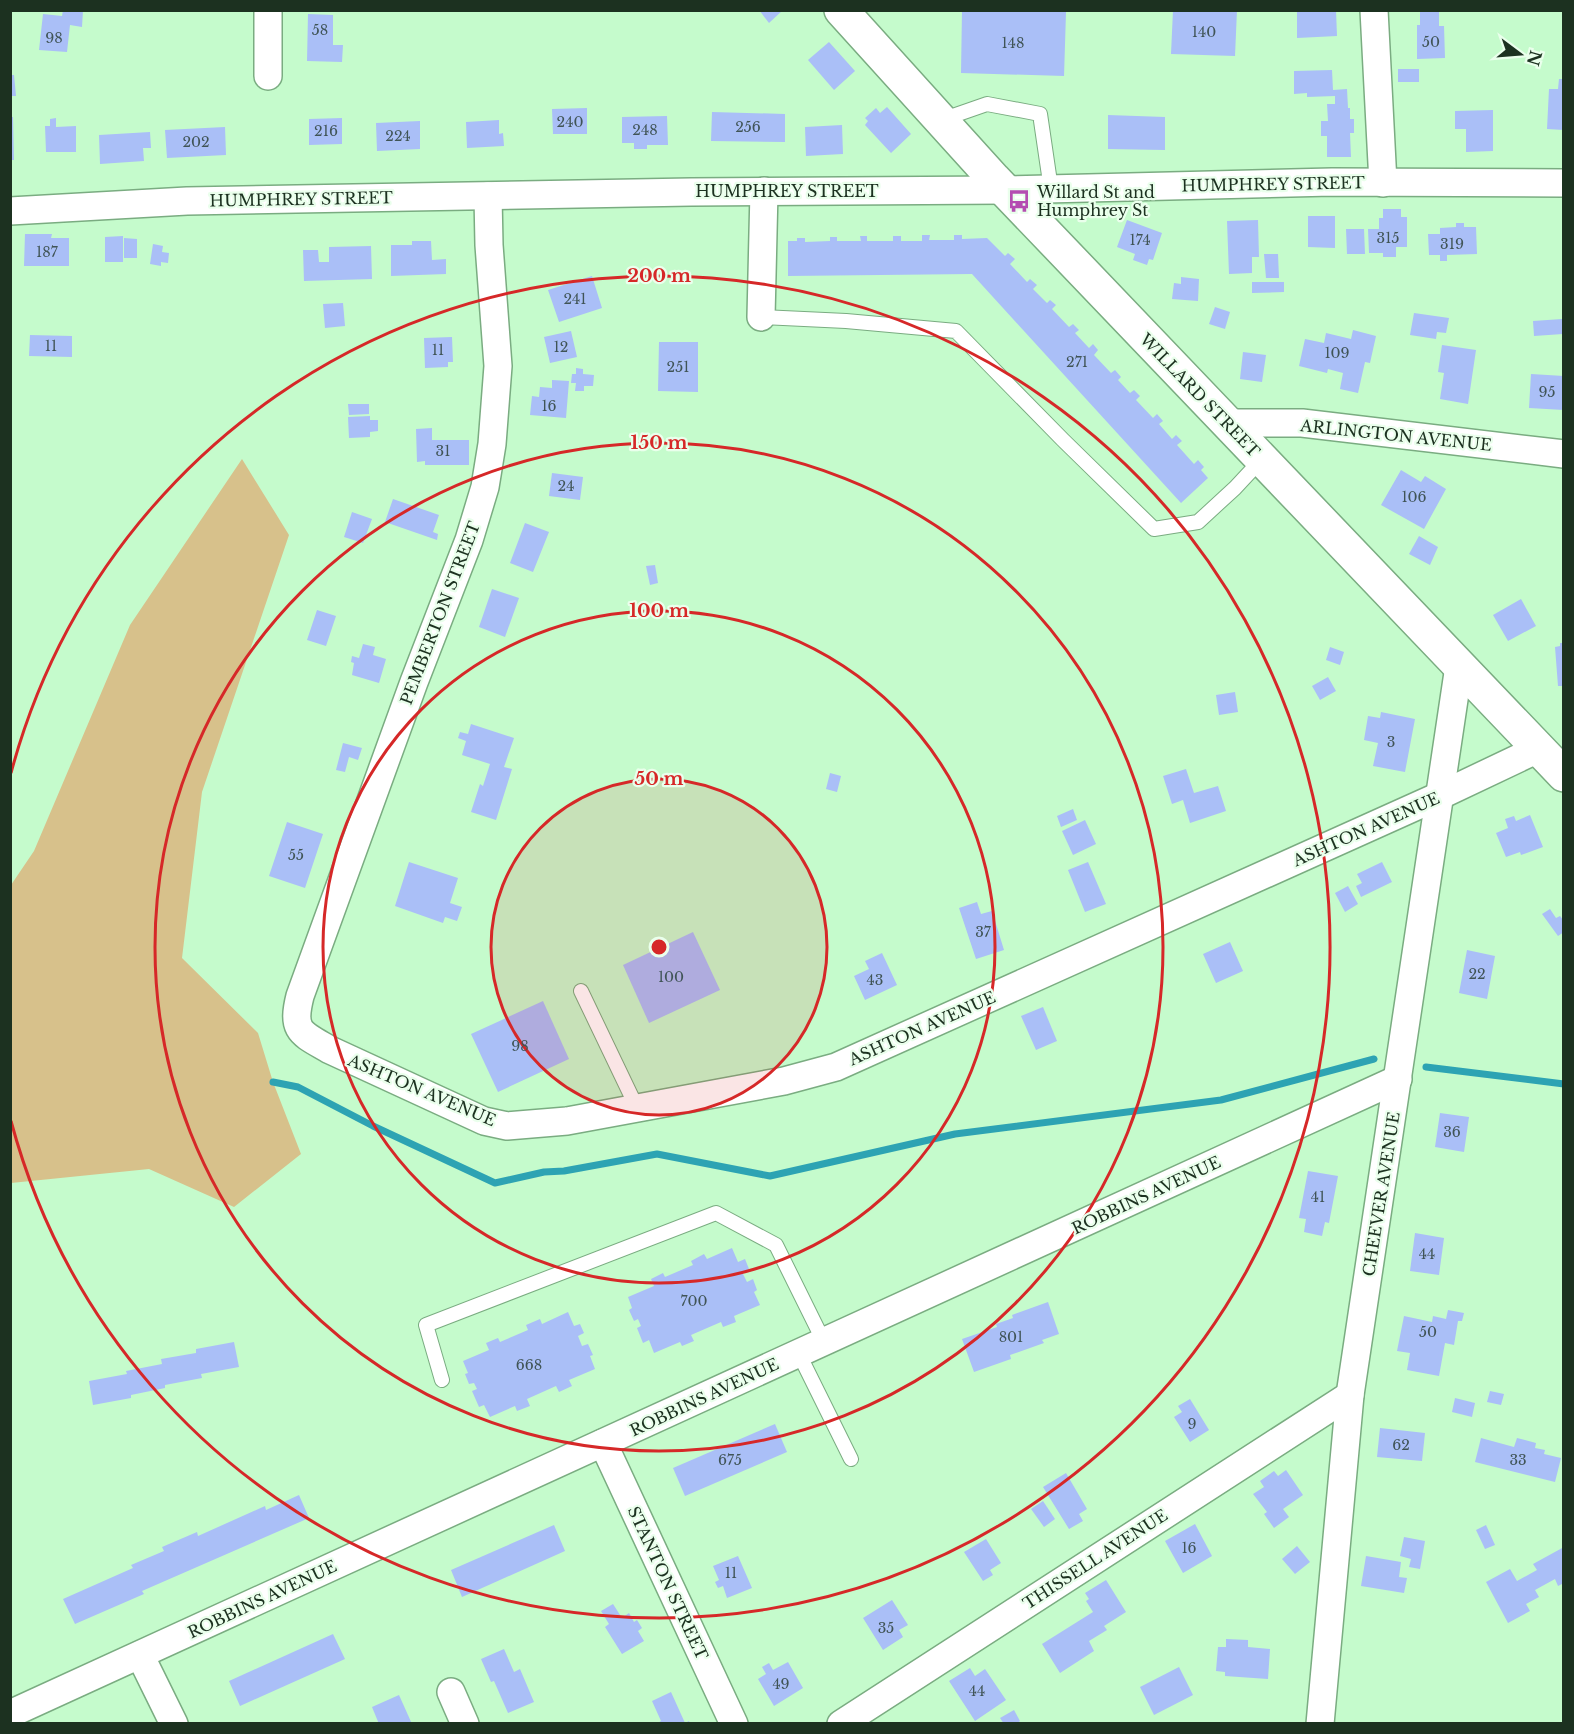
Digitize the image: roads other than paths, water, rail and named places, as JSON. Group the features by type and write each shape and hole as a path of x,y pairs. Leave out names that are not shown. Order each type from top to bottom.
{"main road":[{"name":"WILLARD STREET","path":"841,10 1005,190 1563,775"}],"street":[{"path":"268,10 268,76"},
{"path":"1374,10 1383,183"},
{"name":"HUMPHREY STREET","path":"10,211 187,201 764,191 1005,190 1332,182 1563,183"},
{"path":"761,317 764,191"},
{"name":"PEMBERTON STREET","path":"295,1013 303,985 410,693 470,540 485,488 492,444 498,366 489,245 488,196"},
{"name":"ARLINGTON AVENUE","path":"1228,423 1302,423 1563,454"},
{"name":"CHEEVER AVENUE","path":"1320,1724 1350,1395 1459,666"},
{"name":"ASHTON AVENUE","path":"295,1013 297,1026 308,1037 330,1050 484,1121 507,1126 567,1121 784,1081 836,1067 1439,796 1538,749"},
{"name":"ROBBINS AVENUE","path":"10,1714 1398,1079"},
{"name":"THISSELL AVENUE","path":"841,1724 1350,1395"},
{"name":"STANTON STREET","path":"603,1443 734,1724"},
{"path":"140,1655 174,1724"},
{"path":"451,1692 465,1724"}],"lane":[{"path":"940,120 987,104 1040,114 1052,189"},
{"path":"761,317 846,321 956,331 1062,440 1154,529 1198,522 1262,459"},
{"path":"581,991 638,1108"},
{"path":"442,1380 426,1325 716,1213 776,1245 824,1342"},
{"path":"799,1354 851,1459"}],"waterway":[{"path":"273,1082 298,1087 373,1126 495,1183 544,1172 564,1171 657,1154 770,1176 955,1134 1221,1100 1374,1059"},
{"path":"1426,1067 1564,1084"}],"place":[{"name":"Willard St and Humphrey St","path":"1019,201"}]}
